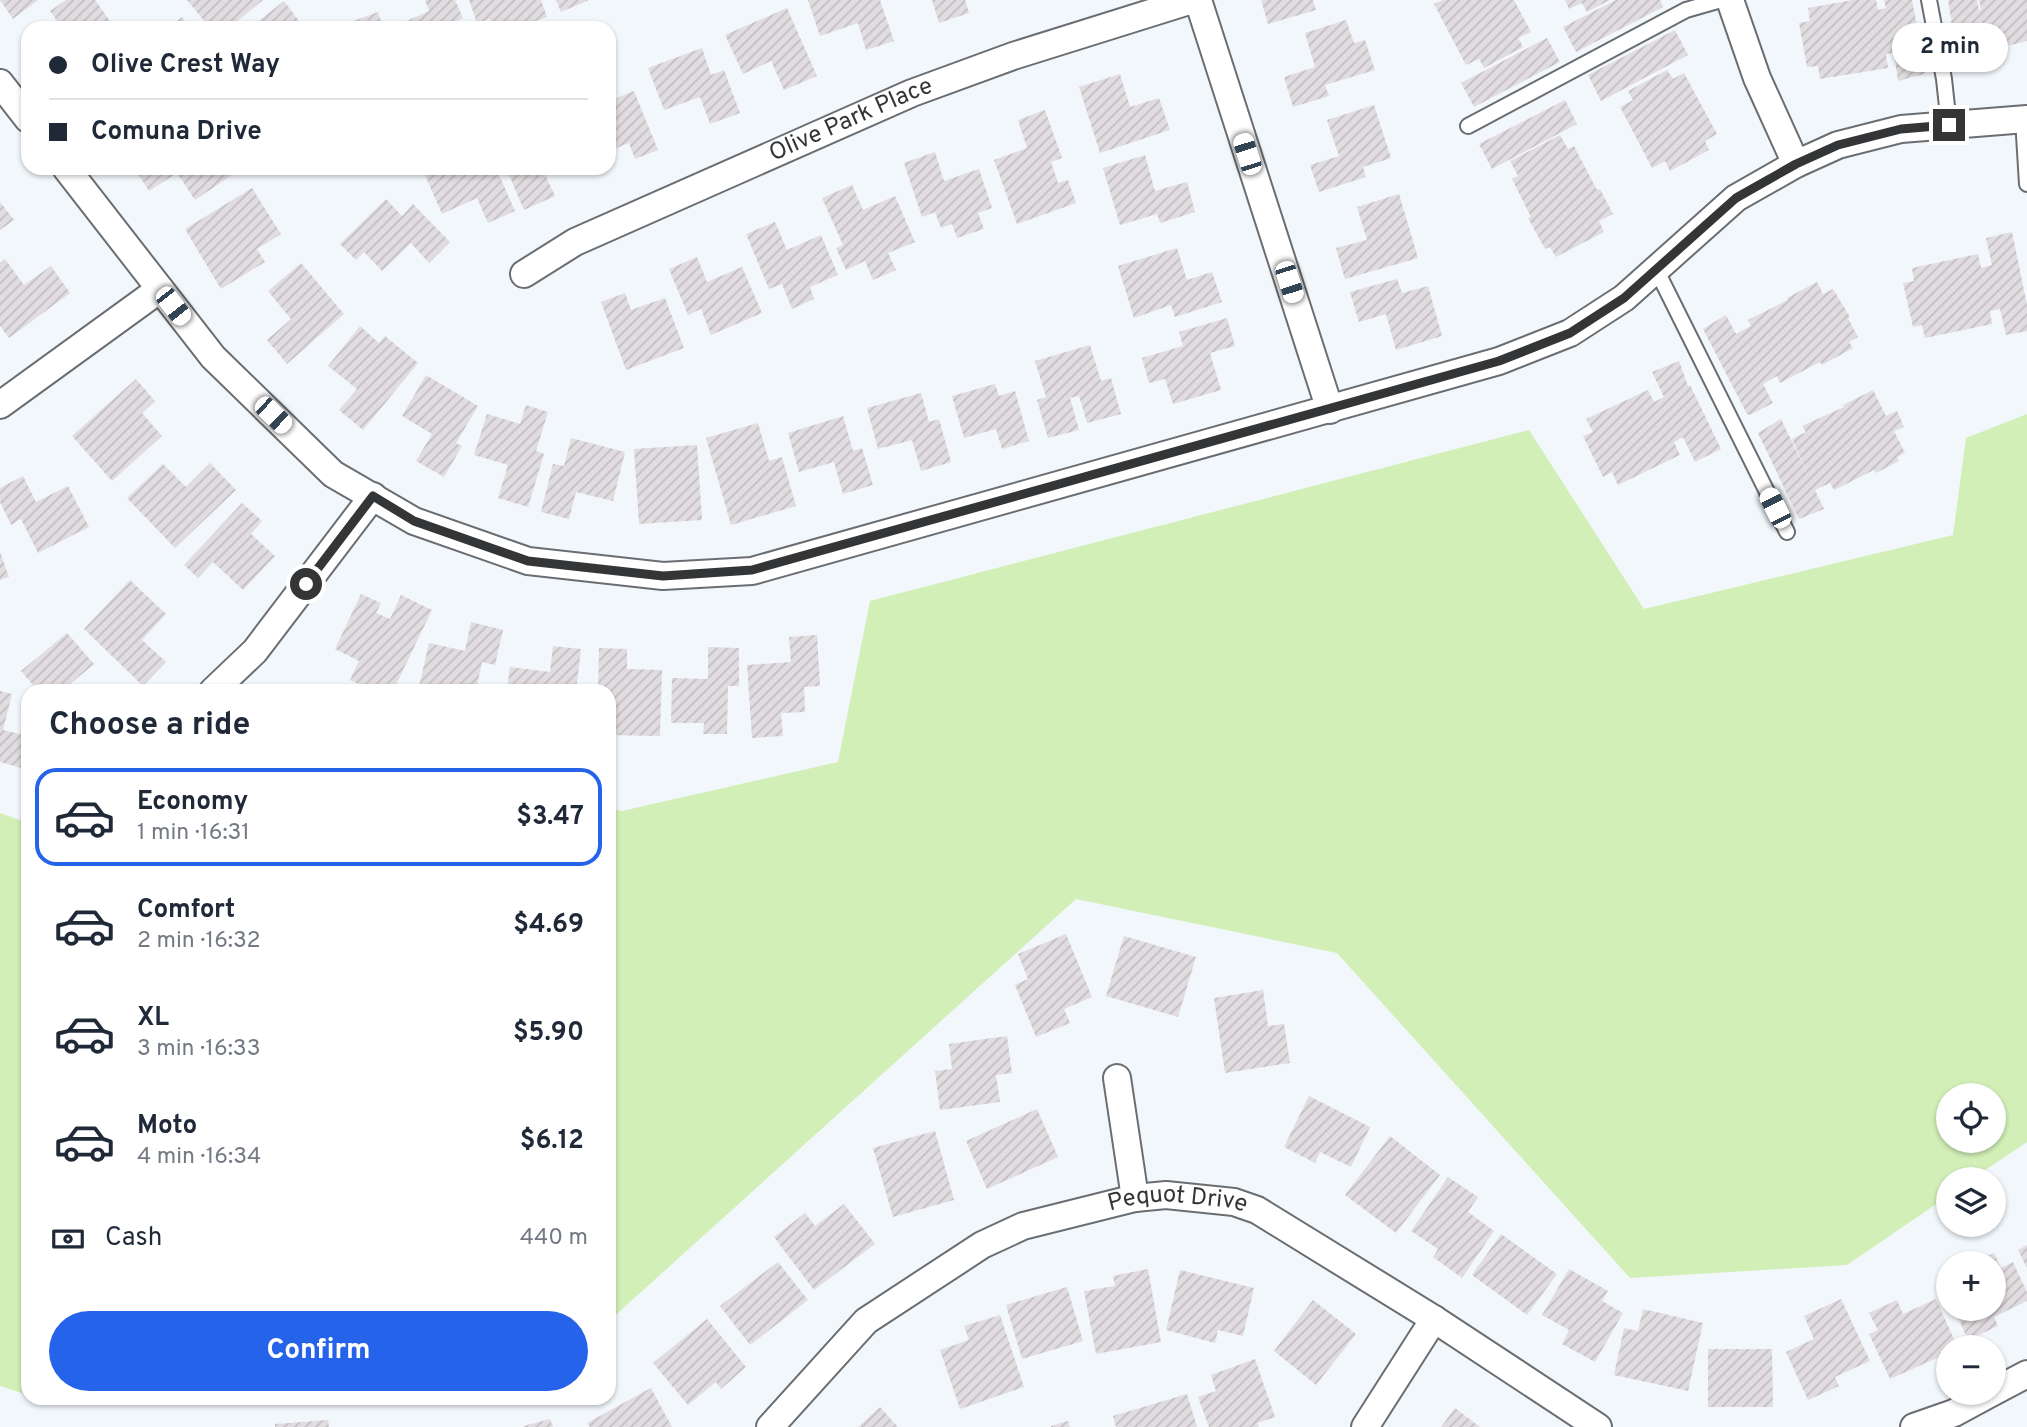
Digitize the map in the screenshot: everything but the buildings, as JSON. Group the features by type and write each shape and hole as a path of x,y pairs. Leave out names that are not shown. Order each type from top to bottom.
{"street":[{"name":"Olive Park Place","path":"524,274 575,242 912,93 1013,56 1192,0"},
{"path":"1198,0 1330,410"},
{"path":"1730,0 1757,78 1796,164"},
{"path":"0,83 21,110"},
{"path":"71,175 214,357 333,474 414,521 528,561 663,576 752,570 1499,361 1570,333 1624,298 1736,198 1796,164 1838,145 1901,129 2025,119"},
{"path":"0,405 160,289"},
{"path":"220,684 255,651 373,496"},
{"path":"1117,1078 1135,1198"},
{"name":"Pequot Drive","path":"770,1427 866,1321 982,1245 1023,1226 1135,1198 1166,1195 1234,1202 1257,1210 1434,1319 1598,1427"},
{"path":"1365,1427 1434,1319"},
{"path":"2006,1385 2027,1374"},
{"path":"1914,1427 1959,1420 1977,1405"}],"lane":[{"path":"1468,126 1686,10 1721,0"},
{"path":"1929,0 1944,79 1949,125"},
{"path":"2025,119 2027,184"},
{"path":"1656,269 1787,532"}],"green space":[{"path":"2027,414 2027,1142 1990,1167 1936,1167 1936,1204 1847,1265 1630,1278 1337,953 1076,899 616,1315 616,810 622,811 838,762 870,601 1529,430 1644,609 1953,535 1966,438"},
{"path":"0,813 21,820 21,1393 0,1386"}],"route":[{"path":"306,584 373,496 414,521 528,561 663,576 752,570 1248,433 1499,361 1570,333 1624,298 1736,198 1796,164 1838,145 1901,129 1949,125"}]}
